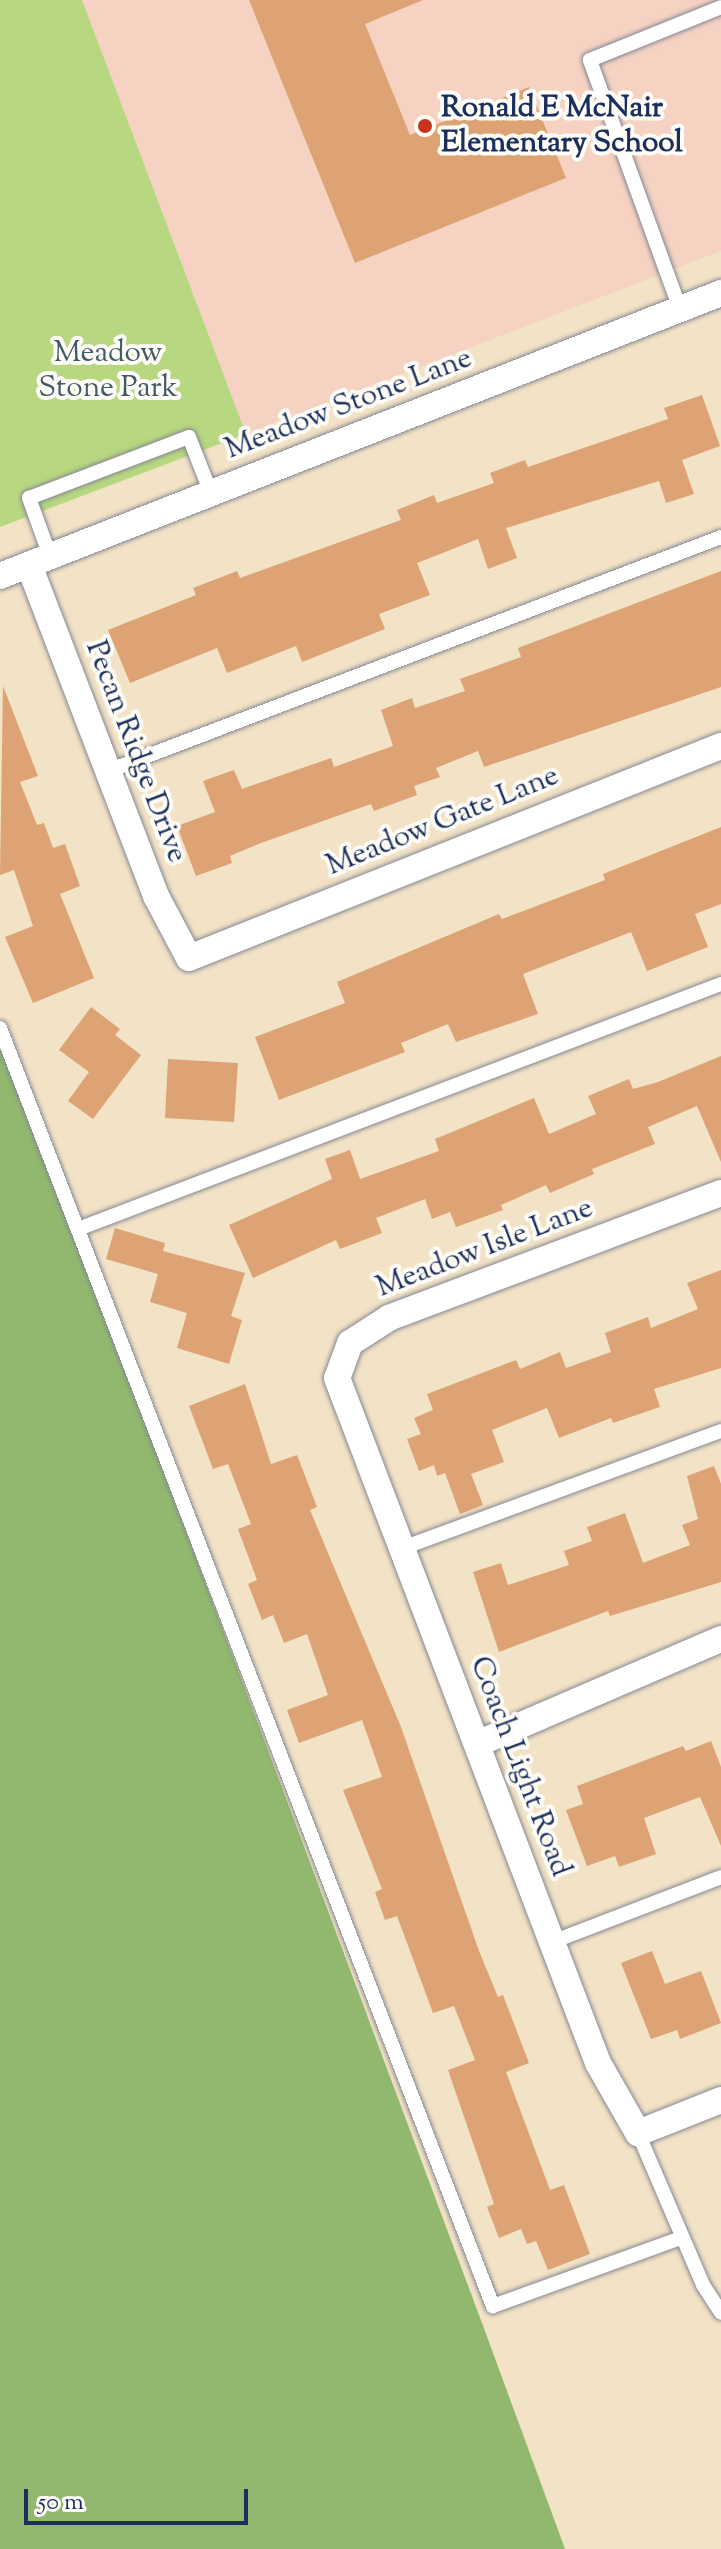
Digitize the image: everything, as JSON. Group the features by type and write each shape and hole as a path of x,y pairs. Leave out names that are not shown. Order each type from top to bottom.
{"street":[{"name":"Meadow Stone Lane","path":"0,576 721,293"},
{"name":"Pecan Ridge Drive","path":"40,560 108,771 156,896 189,958"},
{"name":"Meadow Gate Lane","path":"189,958 721,746"},
{"name":"Meadow Isle Lane","path":"349,1419 337,1378 350,1343 389,1318 721,1193"},
{"name":"Coach Light Road","path":"349,1419 598,2063 638,2133"},
{"path":"477,1744 721,1639"},
{"path":"638,2133 721,2100"}],"lane":[{"path":"680,309 590,60 721,7"},
{"path":"40,560 29,498 189,437 211,493"},
{"path":"108,771 721,537"},
{"path":"78,1229 721,984"},
{"path":"0,1028 493,2306 681,2238"},
{"path":"400,1549 721,1431"},
{"path":"552,1942 721,1877"},
{"path":"638,2133 681,2238 721,2313"}],"shaded area":[{"name":"Ronald E McNair Elementary School","path":"82,0 721,0 721,251 246,434"}],"green space":[{"name":"Meadow Stone Park","path":"0,0 82,0 246,434 0,527"},
{"path":"0,1033 482,2323 565,2549 0,2549"}],"building":[{"path":"249,0 423,0 365,24 410,135 529,87 566,178 355,263"},
{"path":"702,395 720,446 682,460 694,494 666,503 659,481 506,528 517,558 488,569 478,539 417,563 430,595 379,614 385,629 302,662 296,646 227,673 217,648 130,683 108,630 196,595 193,588 237,571 240,578 401,520 397,510 434,495 437,503 494,483 490,473 525,460 528,467 668,419 664,408"},
{"path":"721,571 721,687 484,767 478,751 436,768 440,777 414,786 417,795 374,811 371,804 261,843 230,856 232,863 196,876 177,826 215,812 203,781 234,770 242,789 331,758 334,767 393,746 381,710 412,698 415,708 465,691 460,679 521,657 518,648"},
{"path":"3,686 38,776 20,782 37,825 44,823 53,848 65,844 80,886 60,894 94,978 33,1003 5,937 33,926 14,870 0,875"},
{"path":"721,827 721,904 695,914 708,947 647,971 631,932 523,974 538,1014 456,1042 448,1024 401,1043 405,1052 279,1100 255,1037 345,1003 337,982 499,914 502,919 605,880 603,874"},
{"path":"91,1007 120,1029 115,1035 141,1055 93,1119 68,1101 89,1072 59,1050"},
{"path":"721,1056 721,1162 697,1106 648,1127 655,1144 592,1169 594,1174 550,1193 546,1185 501,1205 503,1210 456,1227 450,1212 432,1219 425,1199 376,1218 382,1233 340,1249 336,1240 253,1278 229,1225 332,1179 325,1159 350,1150 360,1179 439,1151 435,1139 534,1098 549,1134 596,1114 588,1096 629,1079 633,1089 658,1082"},
{"path":"168,1059 238,1063 234,1122 165,1118"},
{"path":"115,1228 165,1243 163,1251 245,1273 231,1316 242,1320 229,1364 177,1348 187,1313 150,1302 158,1274 106,1259"},
{"path":"721,1270 721,1368 654,1389 660,1407 613,1423 611,1418 559,1438 547,1408 492,1430 504,1462 471,1474 483,1505 460,1514 445,1473 437,1476 434,1465 419,1471 407,1439 421,1434 414,1418 433,1410 427,1394 516,1360 520,1369 560,1352 566,1368 611,1352 605,1333 648,1317 651,1328 698,1309 687,1283"},
{"path":"245,1384 271,1464 297,1455 317,1507 310,1510 401,1727 479,1951 498,1997 503,1995 529,2063 506,2072 550,2190 564,2185 590,2254 548,2270 536,2241 527,2244 521,2229 499,2238 487,2207 494,2204 448,2070 475,2060 454,2006 433,2013 397,1916 385,1920 375,1892 382,1889 343,1790 382,1777 362,1720 299,1743 287,1710 328,1695 307,1634 284,1643 273,1615 262,1620 248,1584 257,1580 238,1529 251,1524 228,1464 213,1469 189,1406"},
{"path":"714,1466 721,1484 721,1582 610,1616 608,1611 499,1652 473,1572 501,1563 508,1585 569,1565 564,1551 592,1541 587,1527 625,1513 643,1563 690,1545 682,1525 698,1519 687,1476"},
{"path":"711,1741 721,1767 721,1846 700,1797 644,1818 656,1854 619,1867 615,1856 587,1866 566,1810 583,1804 577,1786 683,1746 686,1751"},
{"path":"652,1951 665,1984 701,1971 721,2023 680,2039 677,2030 651,2039 621,1963"}],"place":[{"name":"Ronald E McNair Elementary School","path":"425,126"}]}
